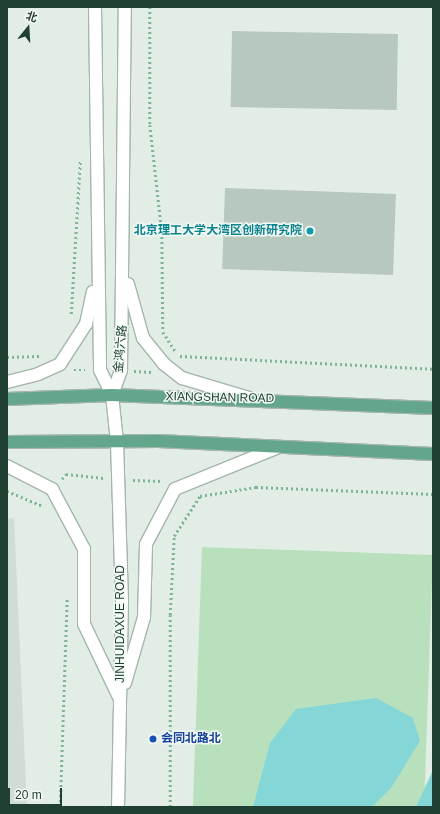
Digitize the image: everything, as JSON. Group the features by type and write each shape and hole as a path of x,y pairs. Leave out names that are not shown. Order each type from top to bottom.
{"main road":[{"name":"XIANGSHAN ROAD","path":"7,399 112,395 249,398 433,408"},
{"path":"7,442 117,442 433,454"}],"street":[{"name":"金鸿六路","path":"95,7 100,370 112,395"},
{"name":"金鸿六路","path":"112,395 121,370 124,271 125,7"},
{"path":"7,382 38,374 60,364 86,324 98,271"},
{"path":"124,271 143,338 164,364 182,378 249,398"},
{"name":"JINHUIDAXUE ROAD","path":"112,395 117,442 122,600 118,807"},
{"path":"120,700 144,617 146,544 175,489 279,447"},
{"path":"7,466 52,489 84,549 84,624 120,700"}],"path":[{"path":"150,7 150,125 162,232 163,332 178,356"},
{"path":"71,320 81,154"},
{"path":"121,370 150,372 178,356 433,369"},
{"path":"7,491 45,507 52,489 66,474 118,480 162,481 196,503"},
{"path":"170,807 170,615 174,536 200,496 256,487 433,494"},
{"path":"60,807 68,595"}],"shaded area":[{"path":"14,518 27,807 7,807 7,519"}],"green space":[{"path":"202,547 433,555 424,807 193,807"}],"water":[{"path":"376,698 413,718 420,741 391,788 372,807 253,807 270,743 296,709"},
{"path":"433,770 433,807 416,807"}],"building":[{"path":"232,31 398,34 397,110 231,107"},
{"name":"北京理工大学大湾区创新研究院","path":"225,188 396,194 393,275 222,269"}],"place":[{"name":"北京理工大学大湾区创新研究院","path":"310,231"},
{"name":"会同北路北","path":"153,739"}]}
